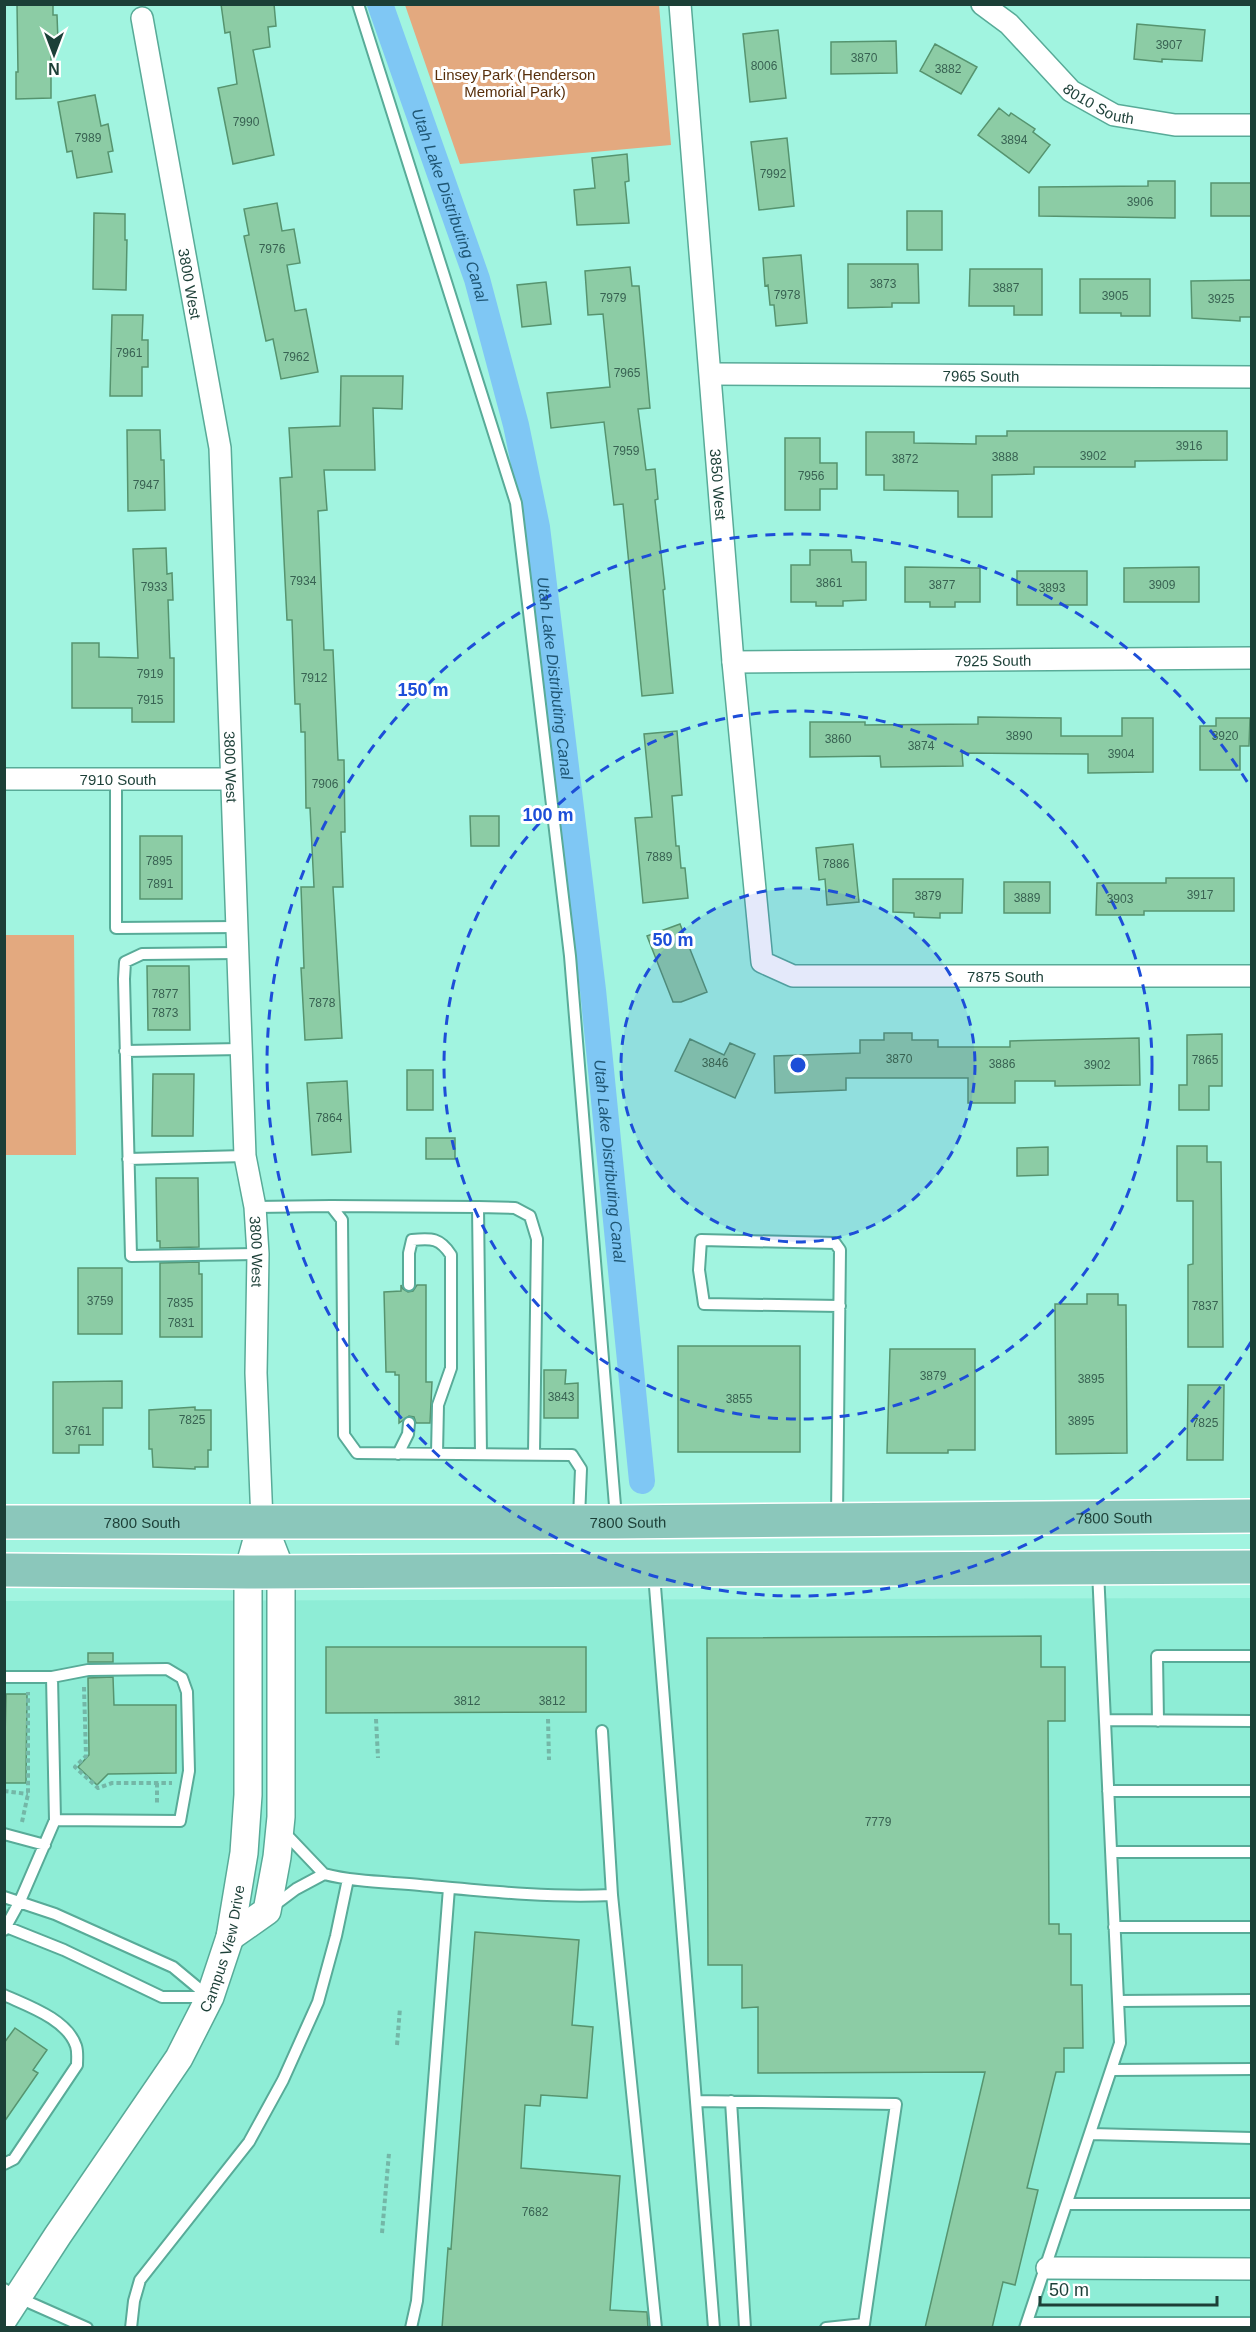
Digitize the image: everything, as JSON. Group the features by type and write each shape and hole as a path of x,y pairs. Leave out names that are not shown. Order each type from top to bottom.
{"main road":[{"name":"7800 South","path":"4,1522 616,1522 1251,1516"},
{"path":"654,1568 668,1551 706,1539 813,1540 833,1534 837,1520"},
{"path":"4,1570 248,1572 654,1568 1251,1567"}],"street":[{"name":"3850 West","path":"680,4 733,662 762,962"},
{"name":"8010 South","path":"982,4 1009,24 1071,91 1114,115 1175,125 1251,124"},
{"name":"3800 West","path":"142,18 220,448 245,1156 255,1207 258,1254 256,1373 262,1522"},
{"name":"7965 South","path":"711,374 1251,376"},
{"name":"7925 South","path":"733,662 1251,658"},
{"name":"7910 South","path":"4,779 231,779"},
{"name":"7875 South","path":"762,962 793,976 1251,976"},
{"path":"230,1937 267,1911 280,1827 281,1571 262,1522"},
{"name":"Campus View Drive","path":"9,2301 179,2058 210,1997 230,1937 244,1853 248,1795 248,1572 262,1522"},
{"path":"1047,2268 1251,2269"}],"lane":[{"path":"358,4 516,503 570,956 616,1522"},
{"path":"117,779 117,928 237,927"},
{"path":"237,953 142,954 125,962 130,1256 258,1254"},
{"path":"125,1051 241,1049"},
{"path":"128,1159 245,1156"},
{"path":"331,1206 342,1220 344,1435 357,1453 572,1455 581,1469 579,1522"},
{"path":"255,1207 515,1208 530,1216 537,1239 534,1453"},
{"path":"478,1207 481,1454"},
{"path":"409,1285 409,1253 412,1240 429,1238 443,1243 451,1255 451,1368 438,1405 437,1454"},
{"path":"837,1520 840,1306 840,1250 835,1242 701,1240 699,1270 704,1304 840,1306"},
{"path":"398,1454 408,1434 409,1423"},
{"path":"1098,1567 1120,2043 1047,2268 1026,2325 1251,2323"},
{"path":"654,1568 714,2328"},
{"path":"1158,1721 1156,1656 1251,1656"},
{"path":"4,1677 52,1677 88,1670 167,1669 182,1678 187,1692 189,1771 180,1821 55,1820"},
{"path":"52,1677 55,1820 20,1901 5,1928 64,1950 162,1997 210,1997"},
{"path":"1105,1720 1251,1721"},
{"path":"602,1731 612,1895 656,2328"},
{"path":"1108,1791 1251,1791"},
{"path":"280,1827 304,1856 324,1874 348,1879 560,1897 612,1895"},
{"path":"4,1834 45,1845"},
{"path":"1111,1852 1251,1852"},
{"path":"267,1911 296,1889 324,1874"},
{"path":"130,2328 140,2280 249,2142 283,2080 318,2002 336,1936 348,1879"},
{"path":"411,2328 417,2301 449,1888"},
{"path":"4,1897 55,1914 173,1967 210,1997"},
{"path":"1114,1927 1251,1927"},
{"path":"4,1995 42,2013 68,2030 77,2048 77,2065 14,2159 4,2164"},
{"path":"1118,2001 1251,2000"},
{"path":"1111,2070 1251,2069"},
{"path":"696,2101 896,2104 864,2324 826,2328"},
{"path":"731,2101 745,2328"},
{"path":"1090,2134 1251,2138"},
{"path":"1068,2204 1251,2204"},
{"path":"9,2301 87,2328"}],"path":[{"path":"16,1692 28,1692 28,1794 19,1837"},
{"path":"84,1702 86,1756 75,1767 98,1788 112,1783 181,1783"},
{"path":"376,1719 378,1758"},
{"path":"548,1719 549,1760"},
{"path":"4,1791 28,1794"},
{"path":"397,2045 400,2008"},
{"path":"382,2233 388,2153"}],"shaded area":[{"path":"1251,1598 1251,2327 5,2327 4,1601"}],"green space":[{"name":"Linsey Park (Henderson Memorial Park)","path":"405,5 659,5 671,145 460,164"},
{"path":"5,935 74,935 76,1155 5,1155"}],"building":[{"path":"17,4 53,4 53,15 57,15 58,41 51,41 51,98 16,99"},
{"path":"221,4 274,4 276,26 268,27 270,47 253,50 274,155 233,164 218,88 237,84 230,32 225,33"},
{"path":"1137,24 1205,30 1202,61 1162,59 1162,62 1134,59"},
{"path":"778,30 786,98 750,102 743,34"},
{"path":"896,41 897,73 831,74 831,42"},
{"path":"935,44 977,67 961,94 920,71"},
{"path":"95,95 101,126 108,124 113,151 108,152 112,172 77,178 72,151 67,152 58,102"},
{"path":"999,108 1009,116 1011,113 1035,129 1033,132 1050,145 1029,173 978,135"},
{"path":"787,138 794,206 759,210 751,142"},
{"path":"627,154 629,181 625,182 629,223 577,225 574,190 595,188 592,158"},
{"path":"1148,181 1175,181 1175,218 1039,216 1039,187 1148,186"},
{"path":"1211,183 1251,183 1251,216 1211,216"},
{"path":"277,203 282,231 294,229 300,263 287,265 295,311 306,309 318,372 281,379 273,339 266,341 244,236 249,235 244,209"},
{"path":"907,211 942,211 942,250 907,250"},
{"path":"94,213 125,214 126,290 93,289"},
{"path":"801,255 807,323 776,326 774,305 770,305 768,285 765,286 763,258"},
{"path":"848,264 918,264 919,303 892,303 892,307 848,308"},
{"path":"630,267 632,286 639,286 650,408 638,409 646,470 655,469 658,499 655,500 673,693 642,696 623,504 614,505 604,422 551,428 547,393 610,387 603,314 588,315 585,271"},
{"path":"970,269 1042,269 1042,315 1014,315 1014,306 969,306"},
{"path":"1080,279 1150,279 1150,316 1080,313"},
{"path":"1251,280 1251,317 1240,317 1240,321 1192,318 1191,281"},
{"path":"546,282 551,324 522,327 517,285"},
{"path":"112,315 143,315 142,340 148,340 148,367 142,367 142,396 110,396"},
{"path":"341,376 403,376 402,409 373,408 375,470 324,470 327,510 318,511 324,650 333,650 338,760 344,760 345,832 341,832 343,887 333,887 342,1038 305,1040 301,968 304,968 301,887 314,887 310,808 306,808 305,732 301,732 300,704 295,704 292,620 287,620 280,478 292,477 289,428 340,426"},
{"path":"127,430 160,430 161,460 164,460 165,510 128,511"},
{"path":"1007,431 1227,431 1227,460 1135,461 1135,467 1034,467 1034,474 992,475 992,517 958,517 958,491 884,490 884,475 866,475 866,432 914,432 914,443 976,444 976,436 1007,436"},
{"path":"785,438 820,438 820,463 837,463 837,489 820,489 820,510 785,510"},
{"path":"166,548 167,574 172,573 173,600 168,600 170,658 174,658 174,722 132,722 132,708 72,708 72,643 99,643 99,657 138,658 133,549"},
{"path":"810,550 851,550 852,562 866,562 866,600 843,601 843,606 816,606 816,602 791,602 791,565 810,565"},
{"path":"905,567 980,568 980,602 955,602 955,607 930,607 930,602 905,602"},
{"path":"1199,567 1199,602 1124,602 1124,568"},
{"path":"1017,571 1087,571 1087,605 1017,605"},
{"path":"978,717 1061,718 1061,736 1122,736 1122,718 1153,718 1153,772 1088,773 1088,754 962,753 963,766 881,767 880,756 810,757 810,722 865,722 865,725 978,724"},
{"path":"1216,718 1250,718 1249,746 1240,746 1240,770 1200,770 1200,726 1216,726"},
{"path":"677,731 682,795 672,796 676,846 679,846 681,868 685,868 688,898 643,903 635,818 652,817 644,734"},
{"path":"470,816 499,816 499,846 471,846"},
{"path":"140,836 182,836 182,899 140,899"},
{"path":"853,844 859,902 827,905 825,879 819,880 816,848"},
{"path":"1166,878 1234,878 1234,911 1144,911 1144,915 1096,915 1097,883 1166,883"},
{"path":"893,879 963,879 962,913 940,913 940,918 914,917 914,913 893,912"},
{"path":"1004,882 1050,882 1050,913 1004,913"},
{"path":"680,924 707,992 681,1002 673,1002 647,936"},
{"path":"147,966 189,966 190,1030 148,1030"},
{"path":"884,1033 912,1033 912,1040 938,1040 938,1047 1010,1047 1010,1041 1139,1038 1140,1085 1055,1086 1055,1081 1015,1081 1015,1103 968,1103 968,1078 846,1078 846,1090 775,1093 774,1056 860,1053 860,1040 884,1040"},
{"path":"1222,1034 1222,1086 1209,1086 1209,1110 1179,1110 1179,1085 1187,1085 1187,1035"},
{"path":"690,1039 724,1055 730,1043 755,1054 735,1098 675,1071"},
{"path":"407,1070 433,1070 433,1110 407,1110"},
{"path":"153,1074 194,1074 193,1136 152,1136"},
{"path":"347,1081 351,1152 312,1155 307,1083"},
{"path":"426,1138 455,1138 455,1159 426,1159"},
{"path":"1177,1146 1207,1146 1207,1162 1221,1162 1223,1347 1188,1347 1188,1265 1193,1264 1193,1201 1177,1201"},
{"path":"1048,1147 1048,1175 1017,1176 1017,1148"},
{"path":"156,1178 198,1178 199,1247 160,1248 160,1241 157,1241"},
{"path":"199,1262 199,1274 202,1274 202,1337 160,1337 160,1263"},
{"path":"78,1268 122,1268 122,1334 78,1334"},
{"path":"401,1285 408,1292 413,1291 417,1285 426,1285 426,1382 432,1382 430,1423 416,1423 414,1417 409,1416 399,1423 399,1375 395,1375 395,1372 386,1372 384,1292 401,1291"},
{"path":"1087,1294 1118,1294 1118,1305 1126,1305 1127,1453 1056,1454 1055,1304 1087,1304"},
{"path":"678,1346 800,1346 800,1452 678,1452"},
{"path":"890,1349 975,1349 975,1450 948,1450 948,1453 887,1453"},
{"path":"544,1370 566,1370 565,1384 578,1383 578,1418 544,1418"},
{"path":"122,1381 122,1408 103,1408 103,1445 79,1445 79,1453 53,1453 53,1382"},
{"path":"1188,1385 1224,1385 1223,1460 1187,1460"},
{"path":"195,1407 195,1410 211,1410 211,1450 208,1450 208,1467 195,1467 195,1469 153,1467 152,1449 149,1449 149,1410"},
{"path":"1041,1636 1041,1667 1065,1667 1065,1721 1048,1721 1049,1924 1059,1924 1059,1934 1071,1934 1071,1985 1082,1985 1083,2048 1064,2048 1064,2072 1056,2072 1027,2188 1038,2190 1015,2285 1003,2282 992,2328 925,2328 985,2072 758,2073 758,2007 742,2008 742,1965 708,1965 707,1638"},
{"path":"326,1647 586,1647 586,1712 326,1713"},
{"path":"88,1653 113,1653 113,1662 88,1662"},
{"path":"113,1677 114,1705 176,1705 176,1773 108,1774 97,1785 78,1767 89,1755 88,1678"},
{"path":"6,1694 27,1694 26,1783 4,1783"},
{"path":"475,1932 579,1940 572,2025 593,2027 587,2098 541,2095 540,2106 525,2105 521,2168 620,2176 610,2310 647,2312 648,2328 442,2328 448,2248 451,2249"},
{"path":"15,2028 47,2050 33,2070 38,2073 4,2122 4,2043"}],"waterway":[{"name":"Utah Lake Distributing Canal","path":"380,4 477,279 516,425 537,527 593,990 642,1481"}]}
